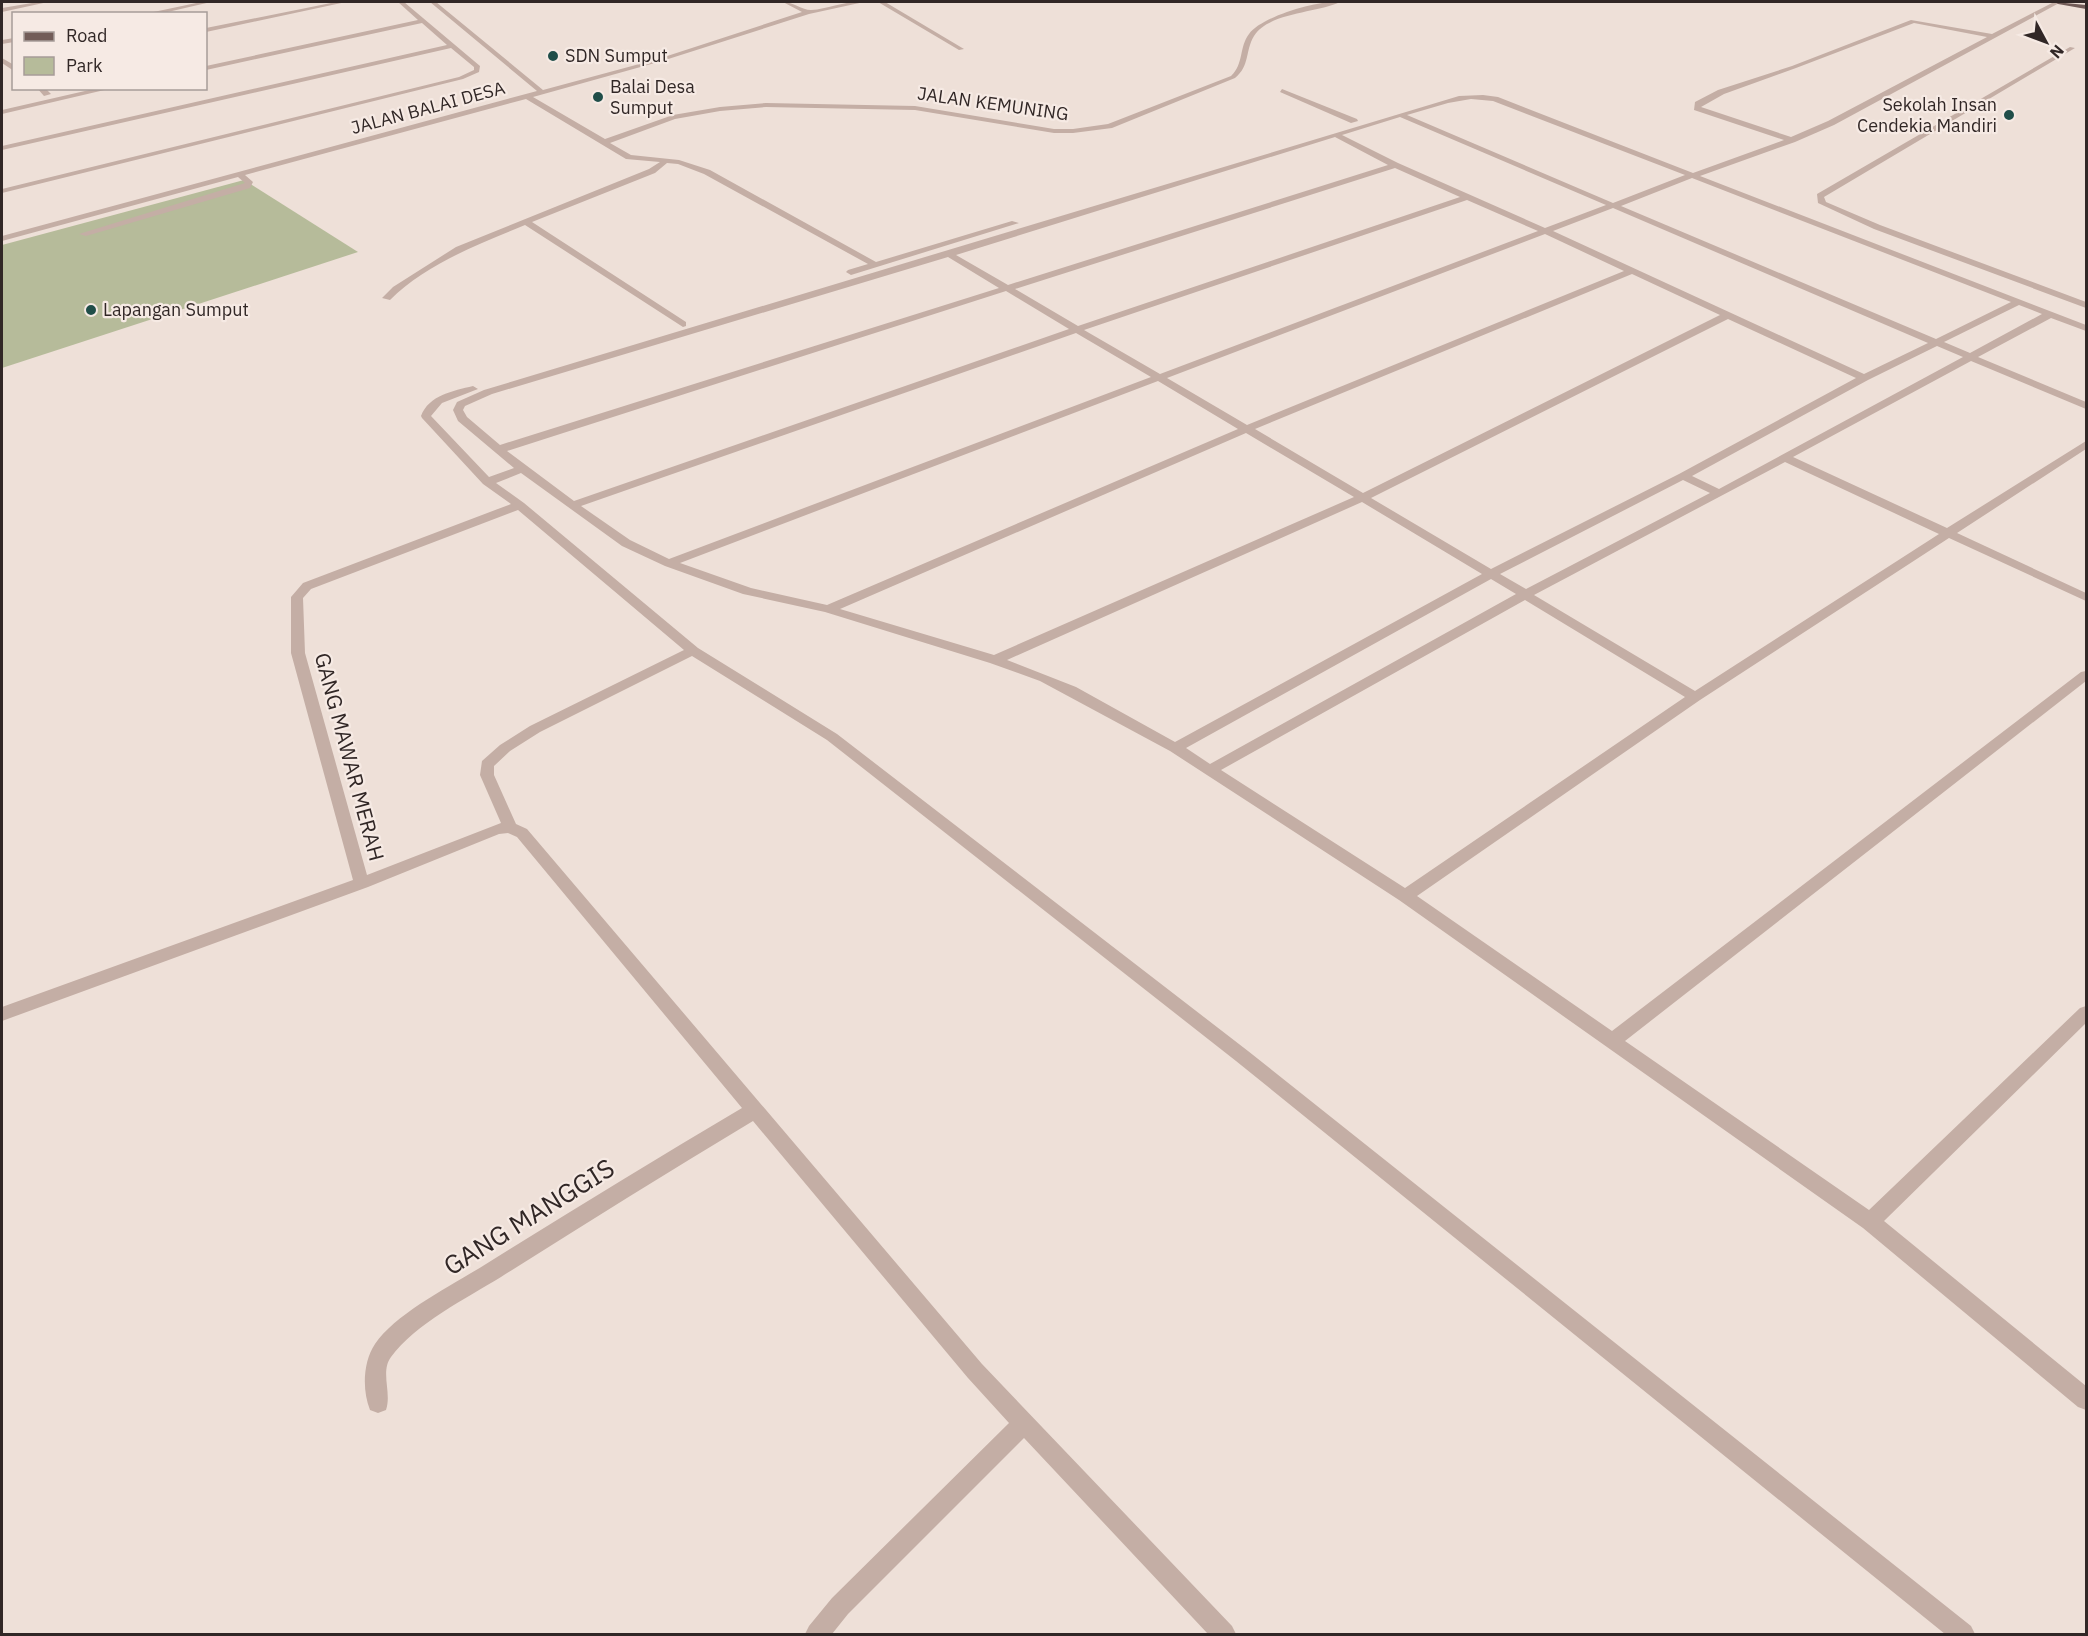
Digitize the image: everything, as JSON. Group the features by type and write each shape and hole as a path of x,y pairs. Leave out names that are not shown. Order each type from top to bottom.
{"main road":[{"path":"2058,2 2086,7"}],"street":[{"path":"2,10 45,2"},
{"path":"157,12 208,2"},
{"path":"207,30 343,2"},
{"path":"2,191 461,78 477,71 478,67 454,45 401,2"},
{"path":"433,2 543,93"},
{"path":"786,2 808,12"},
{"name":"JALAN BALAI DESA","path":"2,239 543,93 660,60 808,12 861,2"},
{"path":"881,2 961,49"},
{"path":"1296,2 1311,7"},
{"name":"JALAN KEMUNING","path":"605,142 673,117 720,108 766,105 915,108 1054,131 1109,126 1233,77 1243,67 1251,36 1257,30 1266,24 1311,7 1337,2"},
{"path":"669,563 1691,176 1792,140 1831,123 2058,2"},
{"path":"207,60 419,18"},
{"path":"207,68 419,18"},
{"path":"1792,140 1707,113 1697,108 1698,104 1721,92 1794,67 1913,21 1991,36"},
{"path":"2,148 454,45"},
{"path":"2072,48 1820,196 1822,203 1877,227 2086,305"},
{"path":"42,90 47,94"},
{"path":"2,104 67,90"},
{"path":"82,90 89,93"},
{"path":"2,112 102,90"},
{"path":"1282,91 1354,122"},
{"path":"1475,95 1464,96 1400,115 949,254 488,392 461,404 458,410 462,419 497,450 626,543 669,563 747,591 828,609 995,660 1071,690 1175,748 1405,896 1870,1222 2086,1400"},
{"path":"1963,1635 1242,1056 832,737 693,651 520,506 487,482 426,416 431,405 452,395 1440,96 1475,95 1495,99 2086,328"},
{"path":"528,97 629,157 689,165 718,178 876,265"},
{"path":"1400,115 2086,406"},
{"path":"1336,135 1395,165 1547,232 1864,378"},
{"path":"387,298 396,289 442,258 652,171 665,160"},
{"path":"497,450 1395,165"},
{"path":"83,234 247,186 249,182 238,174"},
{"path":"573,505 1077,329 1468,197"},
{"path":"527,223 683,324"},
{"path":"949,254 1526,594 1695,698"},
{"path":"828,609 1246,429 1632,271"},
{"path":"1175,748 1491,574 1683,476 1864,378 2019,302"},
{"path":"1210,770 1526,594 1719,494 1783,457 2050,314"},
{"path":"995,660 1361,498 1728,315"},
{"path":"1405,896 1695,698 2086,444"},
{"path":"1783,457 2086,597"},
{"path":"487,482 522,469"},
{"path":"1683,476 1719,494"},
{"name":"GANG MAWAR MERAH","path":"362,883 298,653 297,597 300,591 307,586 520,506"},
{"path":"510,827 487,775 487,764 505,748 535,729 693,651"},
{"path":"1612,1041 2086,675"},
{"path":"2,1014 362,883 497,829 510,827 522,833 975,1371 1224,1635"},
{"path":"1870,1222 2086,1013"},
{"name":"GANG MANGGIS","path":"378,1402 375,1368 384,1349 408,1328 459,1292 576,1218 755,1110"},
{"path":"817,1635 840,1606 1023,1424"}],"green space":[{"name":"Lapangan Sumput","path":"244,180 358,252 2,368 2,245"}],"place":[{"name":"SDN Sumput","path":"553,56"},
{"name":"Balai Desa Sumput","path":"598,97"},
{"name":"Sekolah Insan Cendekia Mandiri","path":"2009,115"},
{"name":"Lapangan Sumput","path":"91,310"}]}
